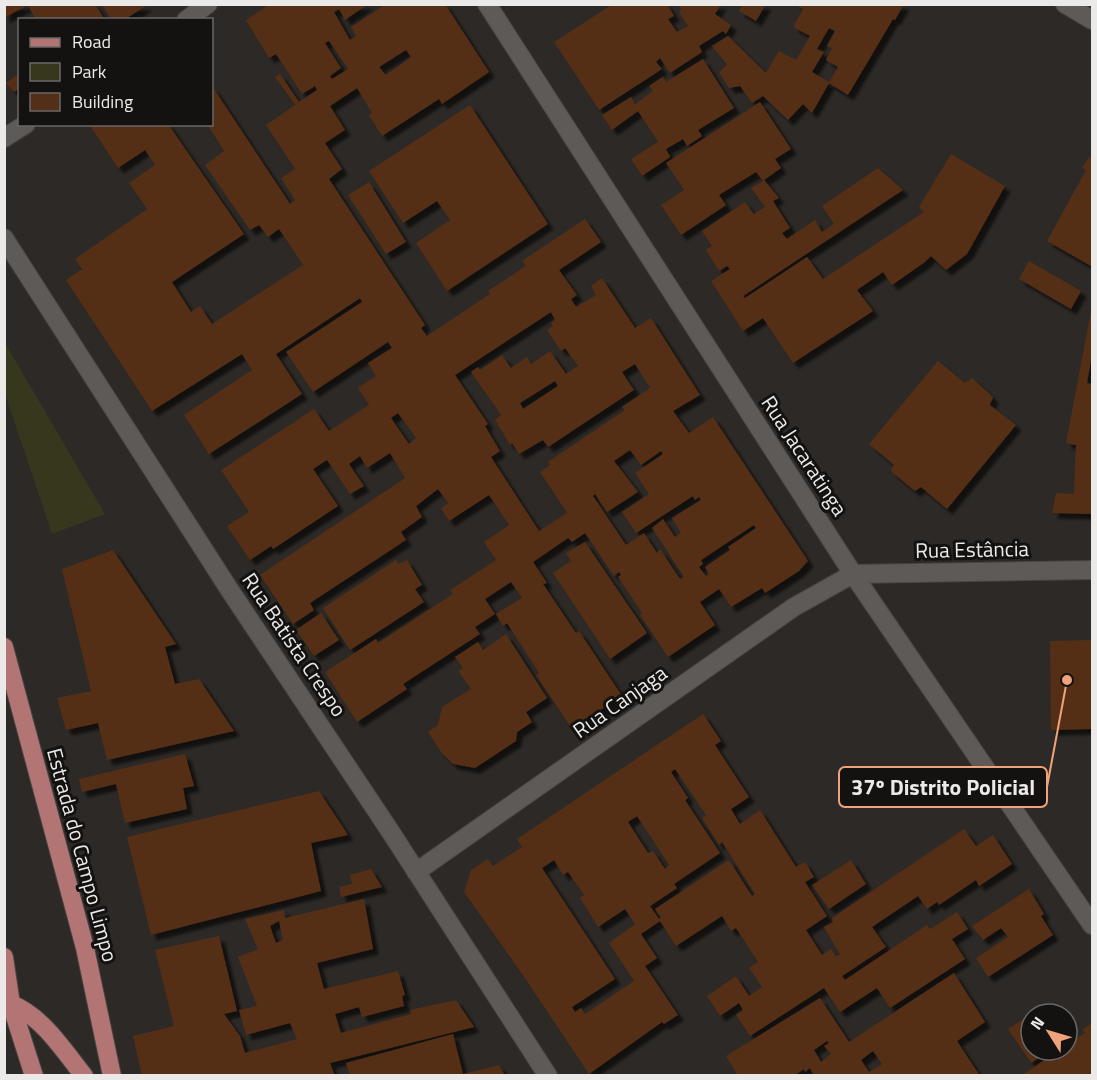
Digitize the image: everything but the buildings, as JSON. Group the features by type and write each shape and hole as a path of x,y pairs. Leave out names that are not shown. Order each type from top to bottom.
{"main road":[{"name":"Estrada do Campo Limpo","path":"4,647 85,948 112,1076"},
{"path":"4,957 11,1004 34,1076"},
{"path":"11,1004 21,1009 45,1029 84,1076"}],"street":[{"path":"189,18 208,4"},
{"name":"Rua Jacaratinga","path":"486,4 853,574 1092,925"},
{"path":"1065,4 1092,20"},
{"path":"4,138 23,126"},
{"name":"Rua Batista Crespo","path":"4,238 229,589 548,1076"},
{"name":"Rua Estância","path":"853,574 1092,570"},
{"name":"Rua Canjaga","path":"416,872 794,607 853,574"}],"green space":[{"path":"5,343 105,514 52,534 5,394"}],"place":[{"name":"37º Distrito Policial","path":"1067,680"}]}
